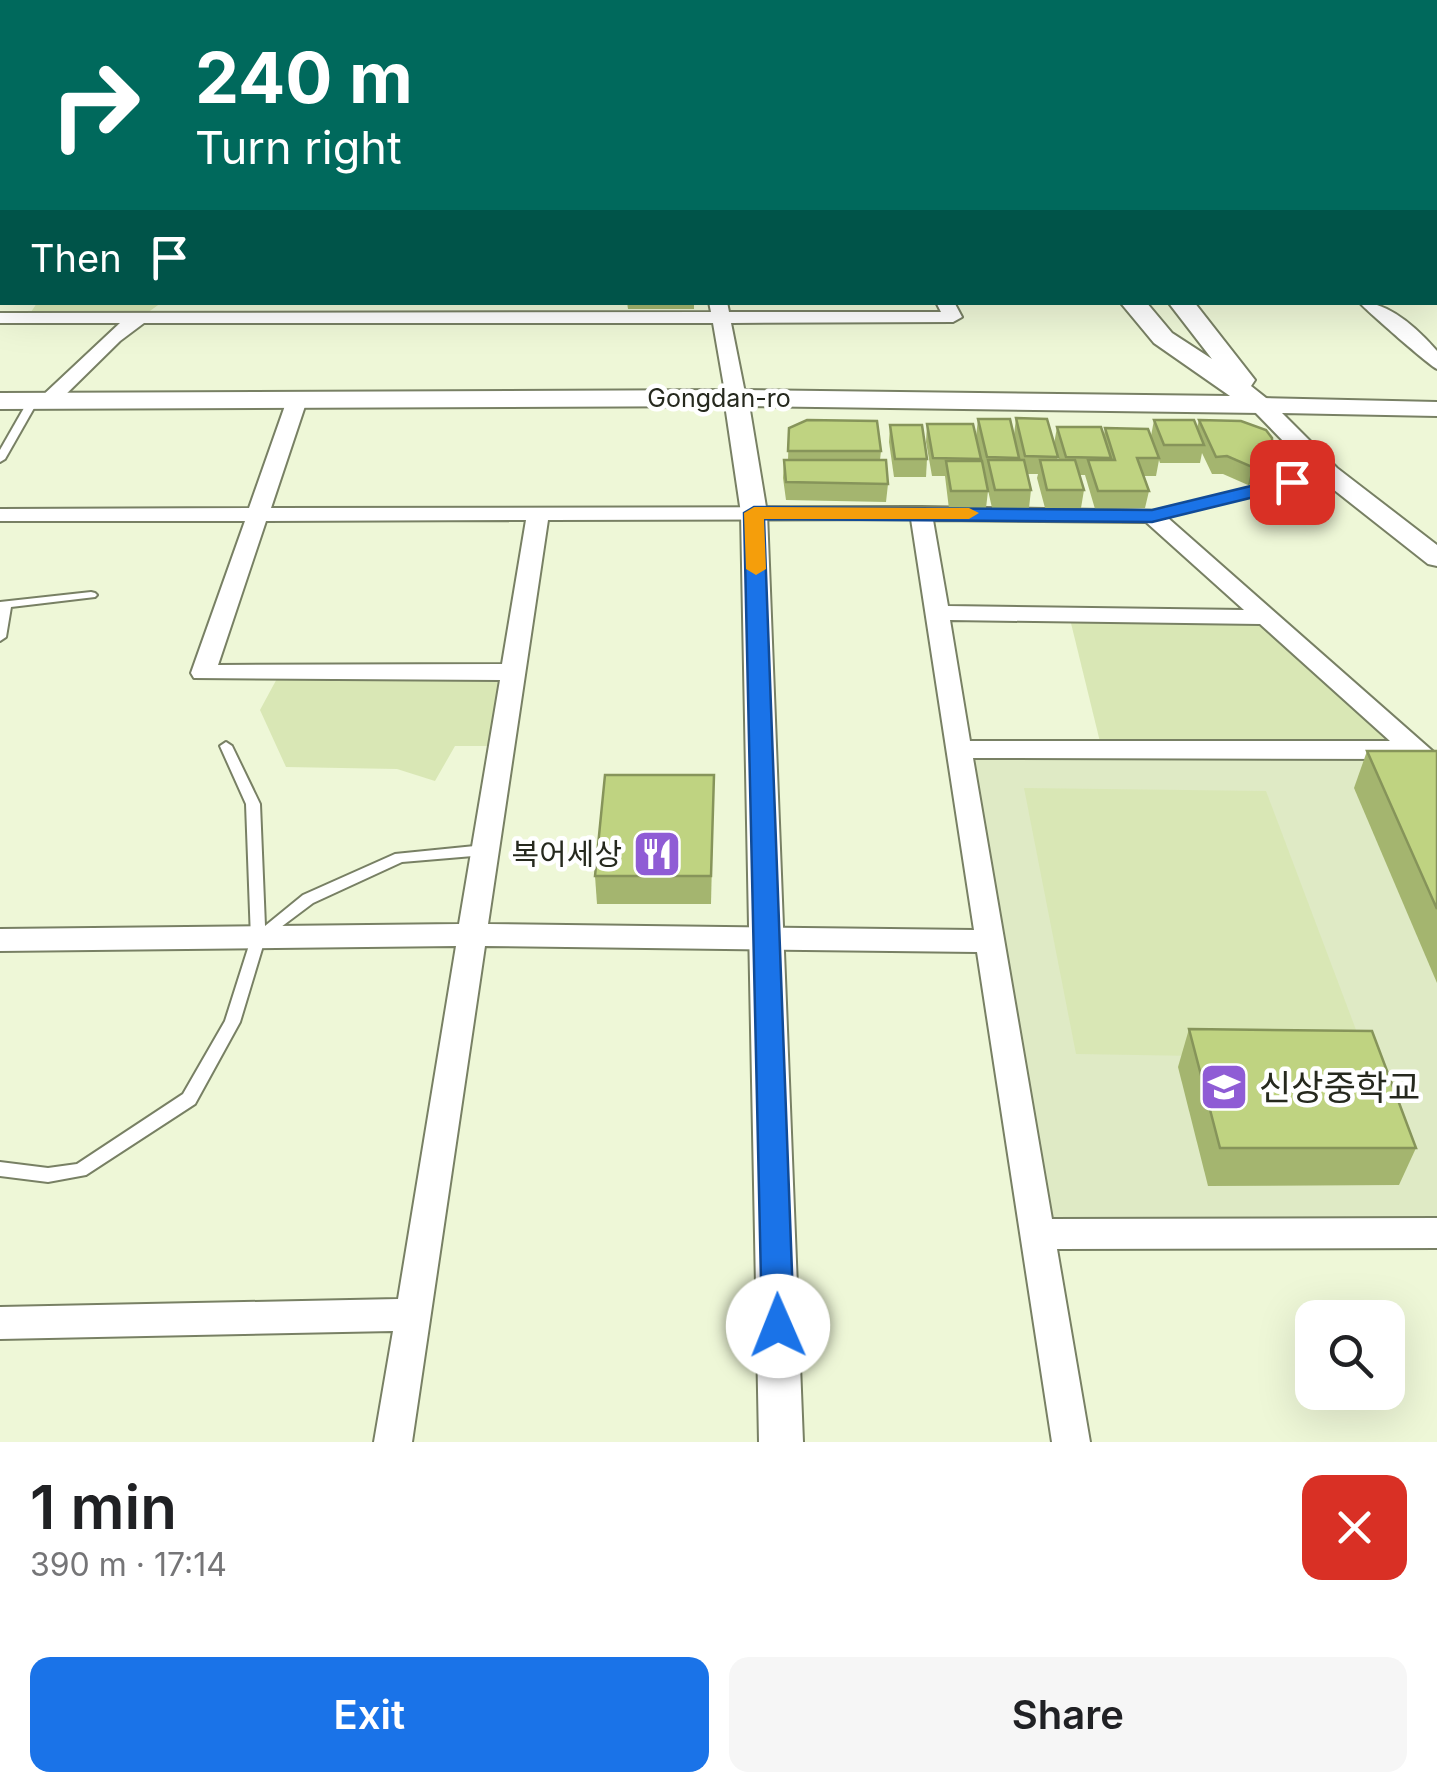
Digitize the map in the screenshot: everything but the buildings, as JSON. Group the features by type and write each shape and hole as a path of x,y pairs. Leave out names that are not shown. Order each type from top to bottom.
{"main road":[{"path":"1135,305 1163,338 1261,405"},
{"path":"1182,305 1261,405"},
{"name":"Gongdan-ro","path":"0,401 736,398 1261,405"}],"street":[{"path":"40,400 157,305"},
{"path":"0,318 719,309 953,317 947,305"},
{"path":"1372,305 1421,344 1437,363"},
{"path":"719,309 754,513 781,1442"},
{"path":"297,400 203,673 513,672"},
{"path":"1261,405 1328,473 1437,558"},
{"name":"Gongdan-ro","path":"1261,405 1437,409"},
{"path":"393,1442 538,512"},
{"path":"921,512 1071,1442"},
{"path":"0,515 921,512 1152,516 1437,769"},
{"path":"936,613 1266,616"},
{"path":"957,749 1416,750"},
{"path":"0,940 471,934 988,941"},
{"path":"1035,1234 1437,1233"},
{"path":"0,1323 411,1315"}],"lane":[{"path":"0,459 40,400"},
{"path":"1152,516 1328,473"},
{"path":"0,637 3,605 91,595"},
{"path":"0,1170 48,1175 80,1170 189,1098 232,1022 258,939 253,804 226,746"},
{"path":"258,939 308,900 400,857 485,850"}],"shaded area":[{"path":"36,305 158,305 140,318 27,318"},
{"path":"1069,615 1266,617 1416,750 1102,750"},
{"path":"513,672 502,746 455,746 435,781 397,769 286,767 260,710 280,673"},
{"name":"신상중학교","path":"957,749 1416,750 1437,769 1437,1234 1035,1234"},
{"path":"1024,788 1266,791 1367,1059 1076,1054"}],"slow traffic":[{"path":"756,569 754,513 969,513"}],"place":[{"name":"복어세상","path":"657,854"},
{"name":"신상중학교","path":"1224,1087"}],"route":[{"path":"778,1326 754,513 1152,516 1292,482"}]}
